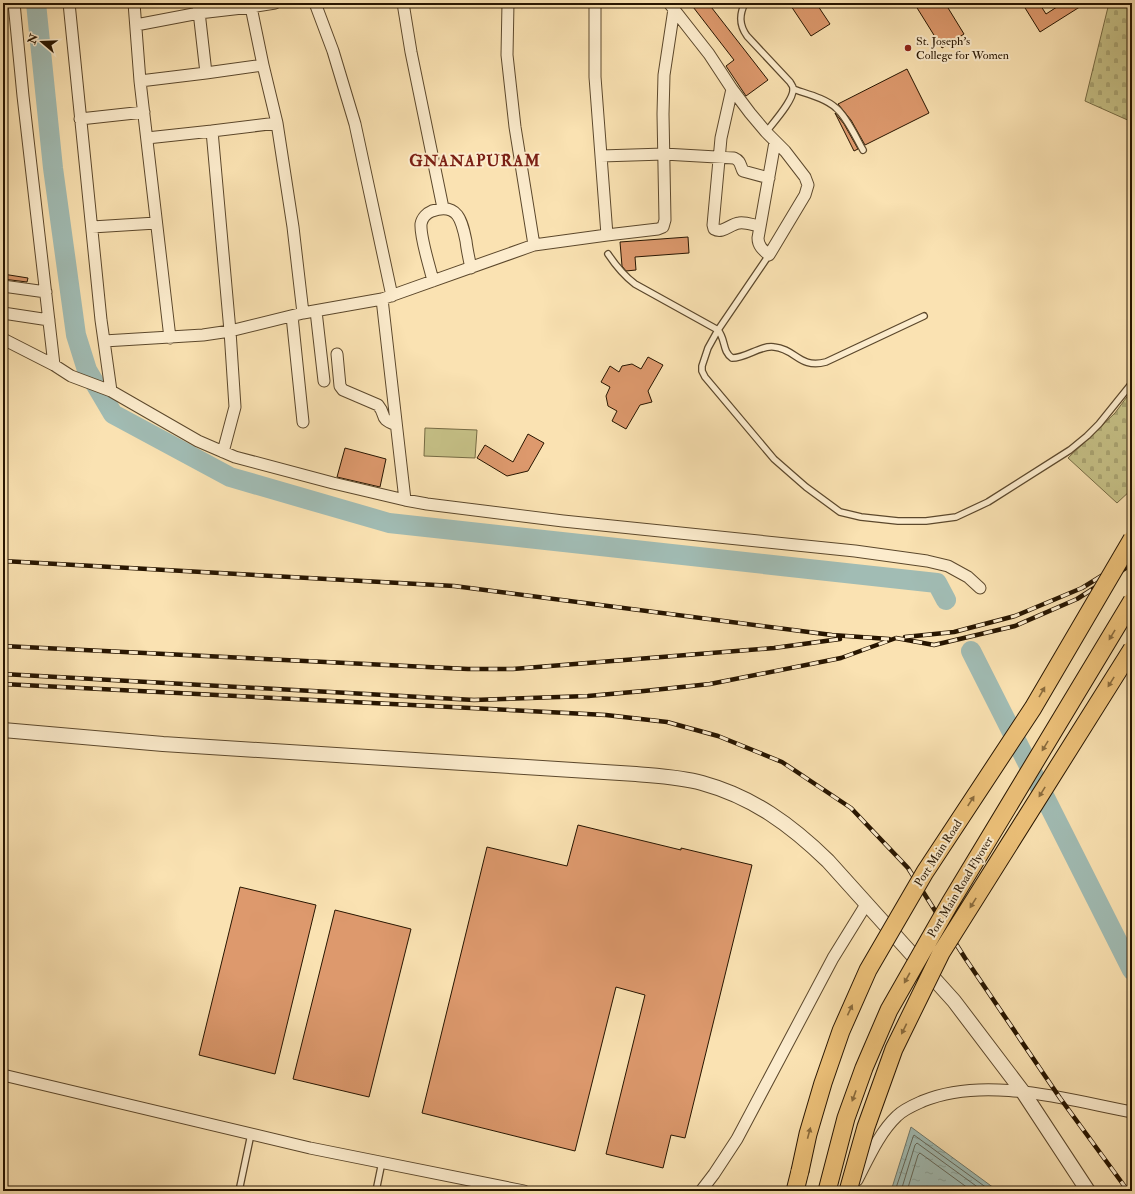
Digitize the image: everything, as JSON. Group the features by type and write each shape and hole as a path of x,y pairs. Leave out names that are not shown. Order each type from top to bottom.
{"main road":[{"name":"Port Main Road","path":"795,1191 808,1134 840,1031 868,970 925,872 1033,708 1132,539"},
{"name":"Port Main Road Flyover","path":"827,1191 846,1118 864,1068 889,1010 950,903 1132,601"},
{"name":"Port Main Road Flyover","path":"849,1191 866,1127 894,1049 941,953 1132,649"}],"street":[{"path":"14,3 23,96 54,365"},
{"path":"69,3 104,341 107,389"},
{"path":"134,3 140,81 170,338"},
{"path":"136,24 199,8 275,3"},
{"path":"315,3 333,51 355,124 387,298 396,425 405,500"},
{"path":"403,3 411,52 444,208"},
{"path":"508,3 507,55 515,127 534,245"},
{"path":"595,3 595,77 607,235"},
{"path":"251,5 277,123 293,227 302,422"},
{"path":"671,6 709,54 732,89 766,132 785,151 805,177 808,185 805,195 769,255 758,243 759,226 775,142"},
{"path":"104,341 170,338 230,331 298,314 387,298 534,245 658,230 663,227 665,220 664,75 671,6"},
{"path":"199,8 206,72"},
{"path":"140,81 263,65"},
{"path":"732,89 719,157 713,222 714,229 721,231 740,223 759,226"},
{"path":"80,119 144,112"},
{"path":"147,138 277,123"},
{"path":"212,131 230,331 235,407 223,452"},
{"path":"601,156 664,154 719,157 738,160 743,171 769,178"},
{"path":"433,281 421,223 425,216 431,211 444,208 453,211 459,216 471,268"},
{"path":"92,226 156,223"},
{"path":"3,286 46,292"},
{"path":"316,311 324,381"},
{"path":"3,313 49,320"},
{"path":"3,339 54,365 71,376 107,389 198,441 223,452 257,463 405,500 427,504 563,521 848,550 927,561 948,566 968,577 980,588"},
{"path":"337,354 340,386 342,390 378,405 381,408 383,417 386,421 396,425"},
{"path":"3,730 162,744 636,774 683,779 702,783 735,795 765,810 790,827 828,861 867,903 954,1001 1023,1092 1088,1191"},
{"path":"701,1191 737,1139 833,958 867,903"},
{"path":"3,1075 310,1148 524,1191"},
{"path":"849,1191 883,1133 897,1116 912,1106 933,1097 968,1090 1023,1092 1132,1112"}],"lane":[{"path":"745,3 741,11 740,20 742,29 790,82 793,88 792,95 788,103 766,132"},
{"path":"793,88 838,108 864,150"},
{"path":"608,254 619,270 635,284 718,330 722,336 725,349 728,355 732,358 746,356 763,348 772,346 782,348 806,363 816,365 826,362 924,316"},
{"path":"769,255 718,330 704,357 702,371 705,377 751,432 787,472 840,512 861,517 898,521 942,520 966,514 988,502 1070,450 1100,424 1132,383"},
{"path":"239,1191 251,1134"},
{"path":"376,1191 382,1162"}],"green space":[{"path":"1109,3 1132,3 1132,122 1085,101"},
{"path":"1132,390 1132,489 1117,503 1068,458 1115,413"},
{"path":"425,428 477,430 475,458 424,456"}],"water":[{"path":"911,1127 998,1191 891,1191"}],"building":[{"path":"690,3 708,3 768,80 746,96 726,66 734,60"},
{"path":"789,3 816,3 830,24 811,36"},
{"path":"914,3 945,3 964,34 942,48"},
{"path":"1022,3 1039,3 1046,14 1063,3 1086,3 1040,32"},
{"path":"907,69 929,113 865,145 851,120 838,104"},
{"path":"835,113 844,124 858,149 854,151"},
{"path":"688,237 689,253 635,257 636,270 626,271 622,266 620,242"},
{"path":"3,274 28,278 27,282 3,279"},
{"path":"648,357 663,365 648,391 652,402 640,405 626,429 612,421 617,411 608,406 606,396 610,387 601,382 610,366 619,372 622,366 632,364 641,369"},
{"path":"528,434 544,443 528,471 507,476 477,458 485,445 513,462"},
{"path":"345,448 386,459 380,487 337,477"},
{"path":"578,825 681,850 681,848 752,865 685,1138 671,1135 663,1168 606,1154 645,995 616,987 575,1151 422,1113 487,847 567,866"},
{"path":"240,887 316,905 275,1074 199,1055"},
{"path":"335,910 411,929 369,1097 293,1079"}],"waterway":[{"path":"36,3 53,168 76,335 87,370 113,414 230,477 389,523 937,583 946,600"},
{"path":"971,651 1132,970"}],"railway":[{"path":"905,637 954,632 1015,616 1082,588 1132,557"},
{"path":"3,561 454,586 832,635 889,639"},
{"path":"3,674 474,700 588,696 644,691 710,684 841,658 896,638 934,645 1015,626 1077,599 1132,564"},
{"path":"3,646 468,669 513,669 774,648 840,639"},
{"path":"3,684 606,715 667,722 718,736 782,762 851,808 908,868 965,958 1060,1098 1128,1191"}],"place":[{"name":"St. Joseph's College for Women","path":"908,48"}],"district":[{"name":"GNANAPURAM","path":"475,160"}]}
